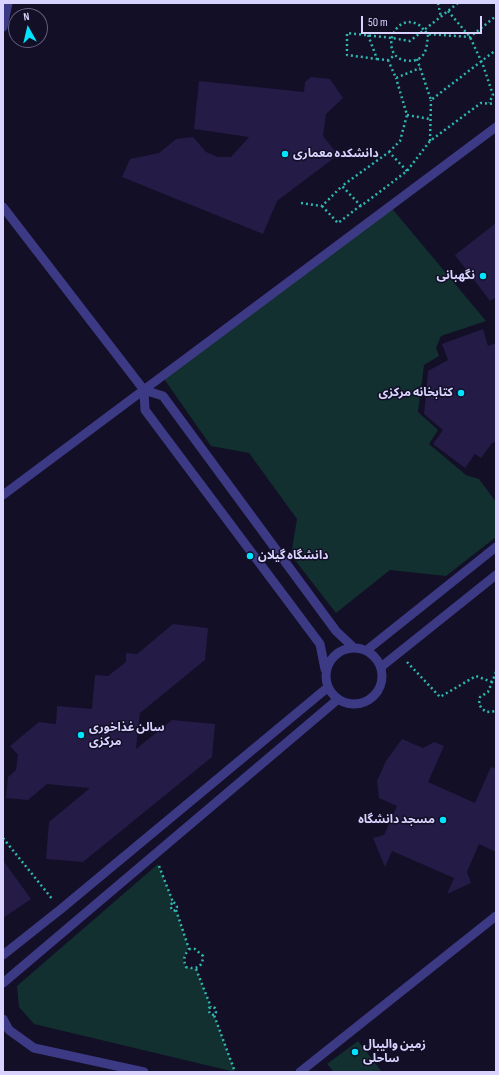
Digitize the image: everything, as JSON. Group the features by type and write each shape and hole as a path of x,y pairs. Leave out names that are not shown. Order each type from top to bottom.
{"lane":[{"path":"3,27 8,3"},
{"path":"3,495 496,127"},
{"path":"3,207 144,390 145,410 320,644 327,688 337,700 349,705 364,703 377,693 382,681 381,667 376,657 367,650 354,647 336,631 163,396 144,390"},
{"path":"367,650 496,547"},
{"path":"381,667 496,575"},
{"path":"325,669 336,653 354,647"},
{"path":"3,955 327,688"},
{"path":"3,983 337,700"},
{"path":"300,1072 496,916"},
{"path":"3,1019 9,1030 34,1048 144,1072"}],"path":[{"path":"438,3 441,17"},
{"path":"395,55 388,60 347,56 347,33 410,41 458,3"},
{"path":"448,11 470,37 481,61 493,95 489,103"},
{"path":"428,34 426,51 420,58 409,61 395,55 392,48 392,38 395,30 400,24 408,22 418,24 428,34 470,37 496,16"},
{"path":"368,35 377,59"},
{"path":"431,100 496,50"},
{"path":"417,59 431,100 430,141"},
{"path":"322,206 342,186 389,152 400,141 406,115 396,78 388,60"},
{"path":"396,78 420,68"},
{"path":"301,203 322,206 338,224 408,171 430,141 481,103 496,104"},
{"path":"406,115 430,119"},
{"path":"389,152 408,171"},
{"path":"342,186 360,206"},
{"path":"407,661 440,697 476,676 492,682"},
{"path":"496,672 488,692 480,697 479,704 482,709 487,712 496,711"},
{"path":"3,838 60,909"},
{"path":"158,864 172,902 176,904 176,910 189,949"},
{"path":"172,902 170,906 171,909 176,910"},
{"path":"189,949 195,949 203,956 203,961 200,967 196,969 186,967 183,961 185,954 189,949"},
{"path":"196,969 211,1007 209,1008 210,1014 214,1015 235,1072"}],"green space":[{"path":"390,206 486,321 441,336 436,348 439,356 424,365 418,412 438,430 429,444 466,475 479,479 496,502 496,537 446,576 390,570 336,613 291,555 297,519 249,453 211,446 162,376"},
{"path":"158,864 173,902 170,906 171,909 173,911 176,910 188,947 183,961 186,967 196,969 211,1007 209,1011 210,1014 214,1015 235,1072 34,1024 19,1007 17,986"},
{"name":"زمین والیبال ساحلی","path":"358,1041 382,1072 334,1072 327,1064"}],"building":[{"name":"دانشکده معماری","path":"311,77 330,79 343,98 326,114 323,136 338,155 277,201 263,234 122,177 130,159 159,153 176,139 193,137 206,152 218,157 231,157 249,137 194,129 199,81 304,92 305,82"},
{"name":"نگهبانی","path":"496,223 496,297 490,301 455,255"},
{"name":"کتابخانه مرکزی","path":"483,329 488,346 496,343 496,442 492,443 481,458 475,454 465,468 433,444 443,430 424,414 428,371 448,360 442,344"},
{"name":"سالن غذاخوری مرکزی","path":"173,624 208,628 205,660 140,713 136,749 172,720 215,724 212,757 83,862 46,859 49,822 90,788 47,784 28,800 6,798 8,777 16,770 18,755 10,746 39,722 56,724 57,706 92,709 95,675 108,676 126,662 126,653 137,654"},
{"name":"مسجد دانشگاه","path":"402,739 423,748 434,742 444,746 428,782 475,803 491,767 496,769 496,852 479,844 467,872 471,883 447,894 454,878 392,851 385,867 373,838 384,835 397,806 379,798 377,781 386,761"},
{"path":"3,860 31,899 3,918"}],"place":[{"name":"دانشکده معماری","path":"285,154"},
{"name":"نگهبانی","path":"483,276"},
{"name":"کتابخانه مرکزی","path":"461,393"},
{"name":"دانشگاه گیلان","path":"250,556"},
{"name":"سالن غذاخوری مرکزی","path":"81,735"},
{"name":"مسجد دانشگاه","path":"443,820"},
{"name":"زمین والیبال ساحلی","path":"355,1052"}]}
